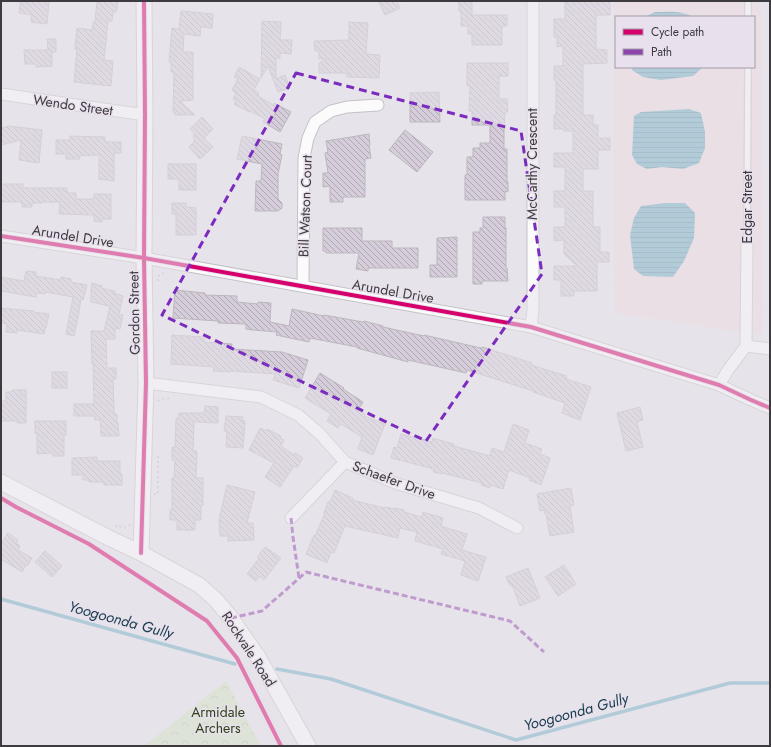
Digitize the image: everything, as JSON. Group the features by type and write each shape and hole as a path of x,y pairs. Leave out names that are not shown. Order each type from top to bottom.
{"street":[{"name":"Gordon Street","path":"141,553 146,383 144,258 144,1"},
{"name":"McCarthy Crescent","path":"531,327 533,310 532,1"},
{"name":"Wendo Street","path":"1,94 145,115"},
{"name":"Bill Watson Court","path":"303,286 304,158 308,138 315,122 331,111 347,107 378,105"},
{"name":"Arundel Drive","path":"1,236 144,258 531,327 719,386 770,408"},
{"name":"Edgar Street","path":"746,346 747,244"},
{"path":"719,386 728,370 746,346 770,349"},
{"name":"Schaefer Drive","path":"146,383 260,397 298,415 320,434 345,462 395,483 479,508 517,528"},
{"path":"291,518 345,462"},
{"name":"Rockvale Road","path":"1,482 199,584 216,600 231,618 258,657 308,746"}],"lane":[{"path":"748,1 748,16"},
{"name":"Edgar Street","path":"747,244 748,68"}],"path":[{"path":"158,284 158,276 169,270"},
{"path":"157,401 160,398 172,398 172,392"},
{"path":"156,494 158,494 158,448"}],"highlighted area":[{"path":"296,73 521,131 542,274 426,441 162,315"}],"shaded area":[{"path":"613,1 761,1 762,335 614,313"}],"green space":[{"name":"Armidale Archers","path":"226,681 261,746 144,746"}],"water":[{"path":"655,12 679,12 690,16 646,16"},
{"path":"632,68 702,68 693,76 661,80 643,77 632,70"},
{"path":"689,109 701,113 705,132 705,148 699,163 683,169 662,167 647,169 637,164 632,155 634,116 641,112"},
{"path":"665,203 685,203 695,213 694,238 684,261 673,277 643,276 634,269 630,235 634,218 641,206"}],"building":[{"path":"21,1 49,1 47,24 31,22 32,15 19,13"},
{"path":"97,1 118,1 116,12 113,12 112,21 108,21 104,60 113,61 111,86 74,82 77,28 92,30 93,22 95,22"},
{"path":"378,1 397,1 400,8 385,15"},
{"path":"459,1 472,1 472,15 507,15 507,26 502,26 502,45 472,45 472,34 468,34 468,26 461,26"},
{"path":"565,1 610,1 610,15 596,15 596,49 607,50 607,63 583,64 583,115 593,115 593,125 598,125 598,138 610,138 610,150 598,150 598,169 583,169 583,191 593,191 593,227 600,227 600,252 609,252 609,262 597,262 597,291 574,291 574,296 561,296 561,280 554,280 554,266 577,266 564,254 564,240 554,241 554,227 565,227 565,207 554,207 554,191 565,191 565,167 554,167 554,153 573,153 573,131 554,129 554,115 556,115 556,80 554,80 554,66 563,66 563,46 557,47 557,37 554,37 554,19 565,19"},
{"path":"181,11 213,14 212,28 201,27 200,36 184,34 183,52 193,52 193,100 180,101 195,115 175,115 175,112 173,112 174,72 171,72 171,62 169,62 172,28 179,29"},
{"path":"262,21 281,22 280,40 292,40 291,54 280,53 280,58 276,58 276,79 285,75 290,88 278,92 268,66 261,78"},
{"path":"349,22 368,23 366,54 380,55 379,78 347,77 347,73 319,73 319,63 327,59 319,59 319,51 315,51 314,41 349,40"},
{"path":"47,39 56,39 56,52 52,52 52,66 36,67 36,64 25,64 24,50 48,50"},
{"path":"467,63 508,63 508,76 499,76 499,99 507,99 508,112 505,112 504,130 504,149 507,149 508,182 508,192 505,191 505,200 465,200 467,157 473,157 473,148 480,148 480,143 490,143 490,125 472,125 472,111 469,111 470,86 467,86"},
{"path":"239,67 260,79 254,90 259,93 258,96 273,105 274,103 291,112 280,132 263,122 265,119 234,104 236,101 233,99 236,93 232,90 238,79 234,77"},
{"path":"439,92 440,122 410,122 410,93"},
{"path":"202,117 213,129 204,138 213,147 200,159 189,147 194,142 194,133 190,129"},
{"path":"9,126 42,130 39,163 19,160 21,140 1,145 1,128"},
{"path":"405,130 433,152 417,172 389,150"},
{"path":"369,134 371,158 365,159 365,197 343,197 343,202 330,202 330,186 323,187 323,173 328,173 325,153 328,152 326,141"},
{"path":"70,136 105,137 105,142 121,142 121,153 114,153 114,181 99,179 99,155 79,156 80,159 66,159 66,154 56,154 56,140 70,140"},
{"path":"242,136 282,144 280,154 282,155 278,174 278,199 282,203 282,208 278,211 255,211 256,181 261,181 262,164 237,159"},
{"path":"168,164 196,164 196,190 179,190 179,179 168,179"},
{"path":"1,184 23,184 23,188 67,188 67,193 76,193 76,199 94,199 94,194 111,194 111,219 102,219 102,222 94,221 94,215 59,214 60,202 32,203 32,207 22,207 22,202 1,202"},
{"path":"172,203 186,203 186,207 196,208 196,235 176,235 176,214 172,214"},
{"path":"483,217 505,217 506,268 508,281 482,281 482,284 473,284 473,232 480,232 480,228 483,228"},
{"path":"323,228 362,228 362,241 392,241 392,248 418,248 418,268 368,268 368,271 356,269 359,253 326,253 326,251 323,251"},
{"path":"457,237 457,277 430,277 430,265 437,265 437,238"},
{"path":"26,271 36,272 36,276 60,280 61,277 71,279 71,282 87,285 83,300 81,299 74,336 66,334 73,297 45,292 45,294 37,293 36,297 1,291 1,277 24,281"},
{"path":"92,283 102,286 101,288 115,291 114,293 123,296 119,314 123,315 120,329 115,328 115,339 106,339 107,368 116,368 116,379 113,379 114,414 117,414 119,436 101,436 100,420 95,420 95,416 74,416 74,404 94,404 91,331 104,331 110,306 91,302"},
{"path":"175,290 205,293 205,295 237,296 237,302 258,304 258,302 271,303 270,322 289,326 292,309 324,316 364,321 383,327 482,347 532,363 531,365 567,376 566,379 591,387 580,420 562,413 565,403 467,370 466,373 408,360 408,362 357,347 310,338 309,342 276,335 277,332 246,329 246,324 218,323 218,321 173,318"},
{"path":"1,308 49,314 44,334 17,330 17,333 6,332 7,324 1,323"},
{"path":"172,335 204,337 204,342 232,344 231,349 282,352 308,360 299,388 273,380 275,374 213,371 214,367 171,364"},
{"path":"52,372 67,372 67,388 52,388"},
{"path":"320,373 363,402 358,410 365,414 364,416 385,424 373,455 358,449 362,437 341,424 338,428 327,421 331,414 305,398"},
{"path":"12,390 26,390 26,423 17,423 17,421 1,421 1,401 6,401 6,392 12,392"},
{"path":"205,406 218,407 218,423 194,422 193,451 197,451 196,478 203,478 203,505 201,505 201,520 195,520 195,530 177,530 177,520 170,520 170,510 172,510 172,478 174,478 175,460 172,460 172,447 175,448 176,418 179,418 179,413 204,413"},
{"path":"640,407 643,420 637,422 643,447 626,451 617,413"},
{"path":"226,416 243,417 243,421 245,421 243,448 226,447 227,431 224,431"},
{"path":"35,421 66,421 64,456 53,456 53,453 37,454 37,433 35,433"},
{"path":"513,424 529,430 525,443 542,449 540,454 550,458 541,485 529,480 530,478 509,470 503,489 490,485 490,488 481,485 482,483 433,472 434,469 391,458 394,447 397,448 401,434 432,442 433,438 454,444 454,446 490,456 492,448 504,452"},
{"path":"260,428 266,431 267,429 281,436 280,438 284,440 281,446 294,455 295,453 303,458 297,468 294,466 280,487 265,477 274,463 249,450"},
{"path":"97,457 97,461 120,461 122,485 104,485 104,482 89,482 89,480 83,480 83,475 72,475 72,458"},
{"path":"227,485 255,492 247,523 253,523 254,540 228,541 228,536 220,536 219,520"},
{"path":"571,488 574,505 570,506 574,532 550,536 546,514 544,510 540,511 537,494"},
{"path":"335,490 353,498 352,500 385,508 404,510 404,512 422,517 423,512 443,518 441,526 467,534 462,550 486,557 478,581 461,575 465,561 441,554 443,549 415,541 417,532 400,528 398,538 345,526 334,553 331,552 327,563 306,554 325,513 328,502 330,502"},
{"path":"8,533 18,540 16,543 20,546 18,550 32,558 22,572 1,559 1,543"},
{"path":"265,547 281,558 264,580 259,576 256,581 247,574"},
{"path":"45,551 62,566 52,577 35,562"},
{"path":"564,565 576,584 558,596 545,577"},
{"path":"528,568 540,598 520,606 512,585 510,586 506,577"}],"waterway":[{"name":"Yoogoonda Gully","path":"1,599 235,664"},
{"name":"Yoogoonda Gully","path":"277,669 331,679 516,740 730,683 770,683"}],"marked path":[{"path":"291,518 299,578"},
{"path":"231,618 262,611 306,572 510,621 544,652"}],"cycle path":[{"path":"141,553 146,383 144,258 144,1"},
{"path":"1,236 144,258 531,327 719,385 770,408"},
{"path":"1,498 89,544 207,621 237,658 281,746"}]}
